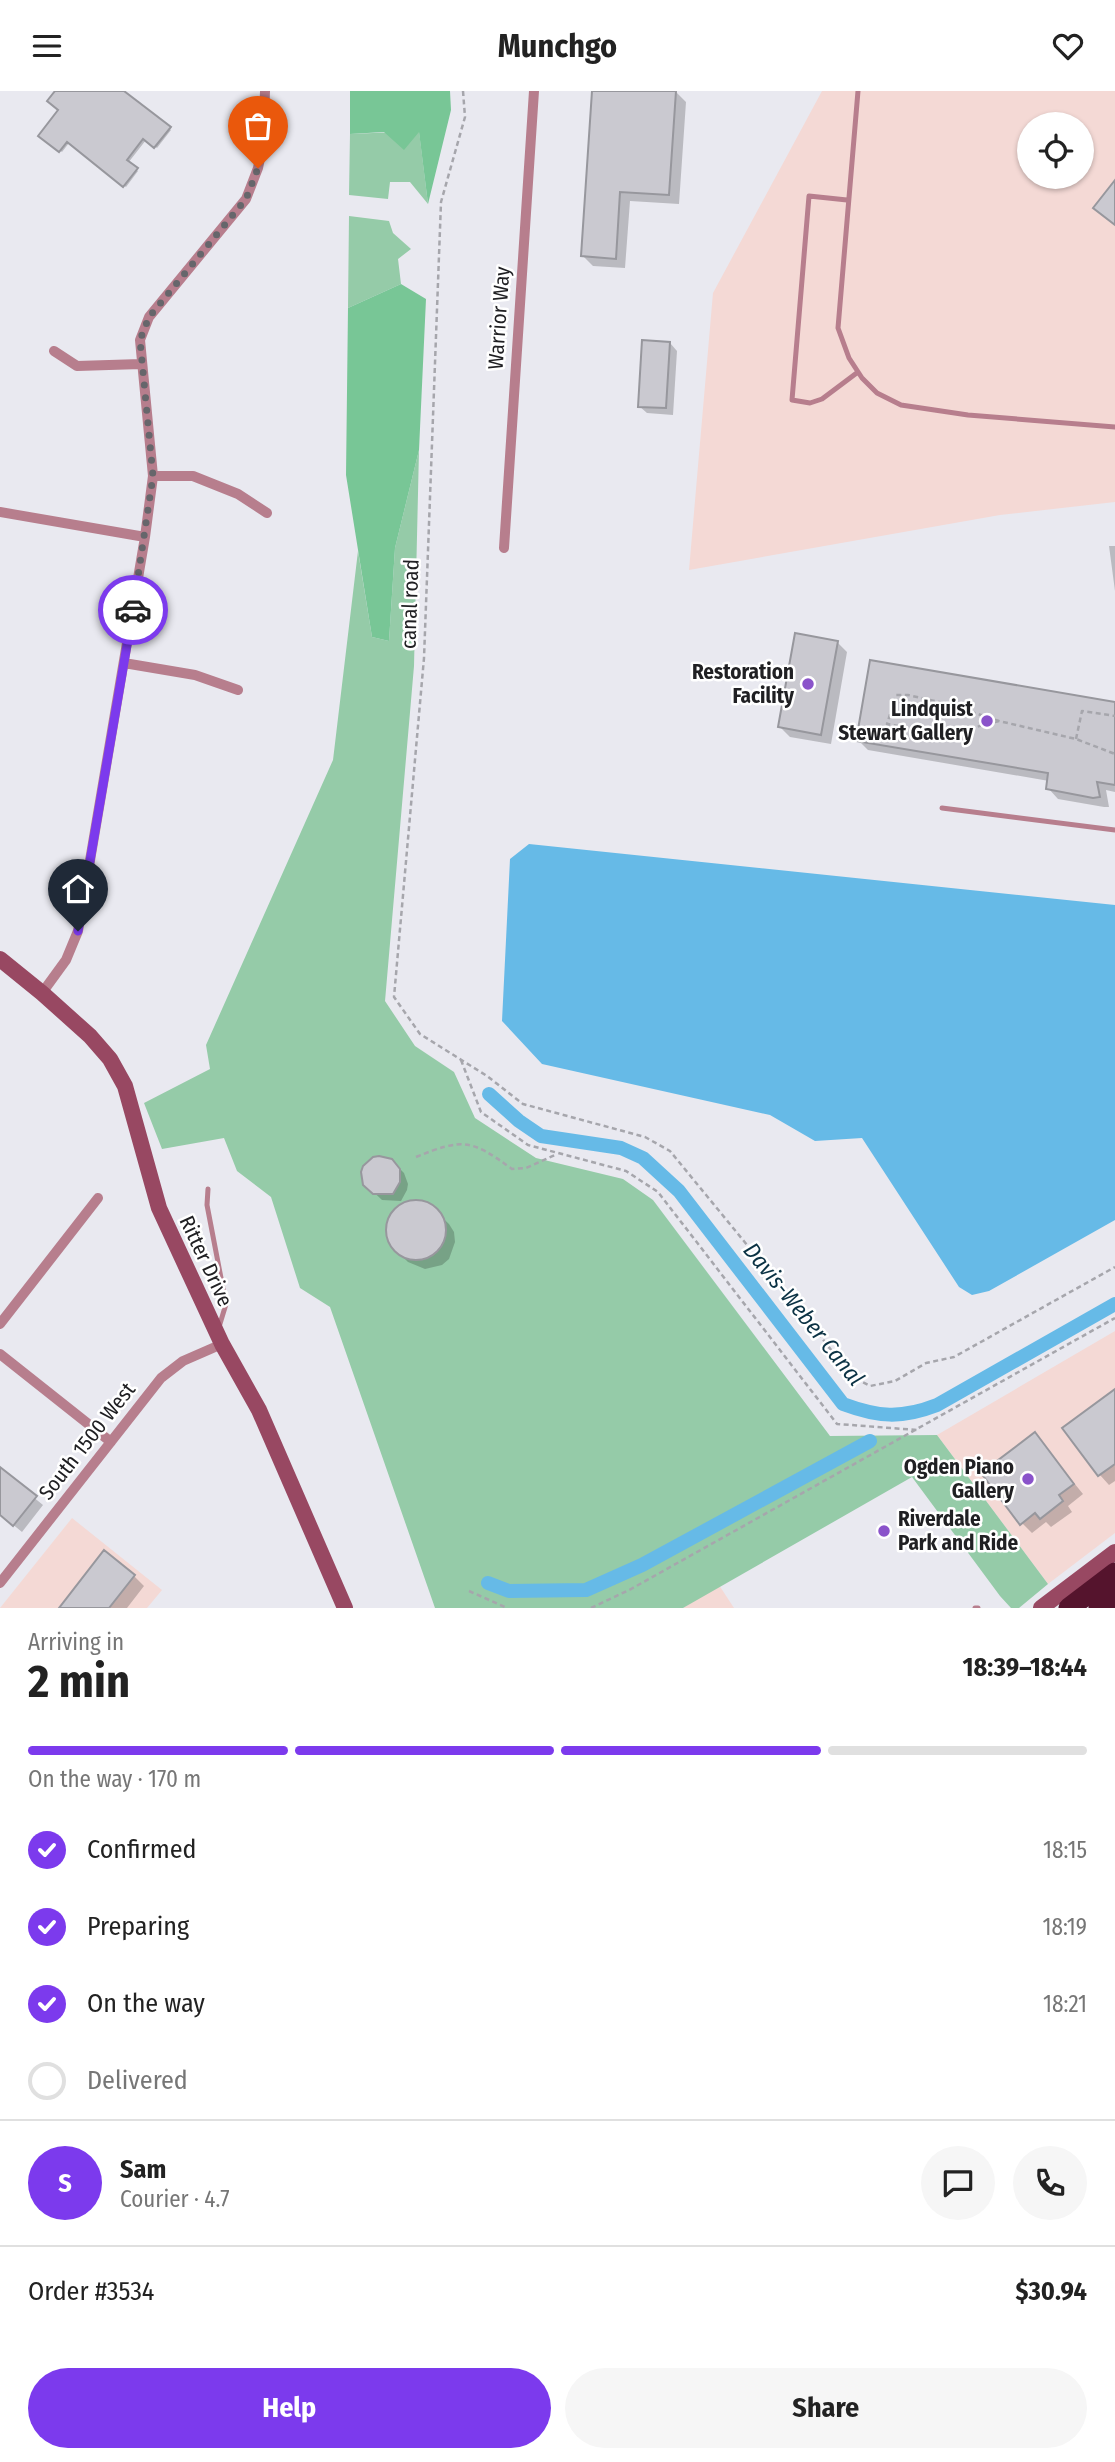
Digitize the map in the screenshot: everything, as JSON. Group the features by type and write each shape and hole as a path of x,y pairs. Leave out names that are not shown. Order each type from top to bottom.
{"highway":[{"path":"1069,1608 1115,1573"},
{"path":"1100,1608 1115,1596"}],"street":[{"path":"42,993 66,960 78,931 145,537 153,476 140,340 149,317 246,199 258,168 263,144 265,91"},
{"name":"Warrior Way","path":"504,548 534,91"},
{"path":"54,351 77,366 141,363"},
{"path":"153,476 193,476 239,494 267,513"},
{"path":"0,512 145,537"},
{"path":"124,663 195,675 238,690"},
{"name":"Ritter Drive","path":"0,959 90,1036 110,1059 125,1086 159,1208 219,1339 259,1410 345,1608"},
{"path":"0,1324 99,1198"},
{"name":"South 1500 West","path":"0,1582 162,1378 183,1361 219,1339"},
{"path":"0,1354 111,1441"},
{"path":"1041,1608 1115,1552"}],"lane":[{"path":"858,91 838,328 849,358 858,372 877,393 901,405 968,415 1115,427"},
{"path":"848,200 809,196 792,400 810,403 822,399 858,372"},
{"path":"942,808 1115,830"},
{"path":"208,1189 207,1205 226,1304 219,1339"}],"path":[{"name":"canal road","path":"463,91 465,117 441,202 424,658 394,997 420,1034 487,1076 523,1104 645,1137 670,1151 802,1312 851,1377 870,1386 895,1381 926,1363 954,1357 1115,1267"},
{"path":"999,721 961,731 914,729 887,724 896,695 908,695 1076,739 1115,754"},
{"path":"1076,739 1083,711 1115,716"},
{"path":"461,1060 481,1112 528,1145 626,1171 658,1192 837,1424 918,1430"},
{"path":"416,1157 450,1143 472,1145 489,1152 512,1169 526,1168 557,1154"},
{"path":"591,1608 631,1589 1115,1318"},
{"path":"469,1591 507,1608"}],"shaded area":[{"path":"822,91 1115,91 1115,502 1000,515 689,570 713,293"},
{"path":"1115,1331 1115,1533 1048,1584 937,1435"},
{"path":"72,1518 162,1590 147,1608 0,1608"},
{"path":"719,1585 734,1608 683,1608"}],"green space":[{"path":"350,91 450,91 451,110 428,204 419,132 404,150 384,132 350,134"},
{"path":"419,131 428,204 410,182 390,182 388,199 349,195 350,134"},
{"path":"349,216 389,221 393,233 411,249 398,259 401,284 348,308"},
{"path":"401,284 426,299 419,450 395,548 389,641 372,637 346,475 348,308"},
{"path":"419,450 414,666 385,1001 415,1046 454,1072 475,1118 536,1158 623,1179 653,1200 830,1436 937,1435 1048,1584 1019,1608 1011,1608 1000,1596 912,1477 683,1608 435,1608 330,1307 300,1288 271,1197 237,1171 224,1138 162,1149 144,1103 210,1069 206,1045 333,760 358,551 372,637 389,641 395,548"}],"water":[{"path":"529,844 1115,905 1115,1220 989,1291 972,1295 959,1287 862,1138 815,1141 770,1115 542,1064 502,1021 510,859"}],"building":[{"path":"55,91 124,91 171,127 154,148 143,139 127,160 138,168 123,187 67,142 59,152 38,136 58,110 47,101"},
{"path":"592,91 676,91 669,195 620,192 616,259 581,256"},
{"path":"1115,180 1115,225 1093,208"},
{"path":"642,340 670,342 666,408 638,407"},
{"name":"Restoration Facility","path":"795,633 838,641 821,735 778,727"},
{"name":"Lindquist Stewart Gallery","path":"870,660 1115,702 1115,785 1097,782 1100,797 1093,798 1046,789 1048,773 856,741"},
{"path":"373,1157 392,1159 400,1169 400,1182 393,1194 373,1194 363,1185 363,1166"},
{"path":"416,1200 433,1205 441,1213 446,1230 441,1247 433,1255 416,1260 399,1255 391,1247 386,1230 391,1213 399,1205"},
{"path":"1115,1389 1115,1464 1098,1476 1062,1428"},
{"path":"1035,1432 1074,1484 1059,1495 1063,1501 1040,1519 1035,1513 1020,1525 981,1473"},
{"path":"0,1467 37,1496 13,1526 0,1515"},
{"path":"104,1550 135,1575 109,1608 59,1608"}],"waterway":[{"name":"Davis-Weber Canal","path":"489,1094 519,1121 541,1136 621,1148 643,1158 679,1191 843,1404 890,1415 924,1410 1115,1304"},
{"path":"488,1583 509,1591 586,1590 642,1565 870,1441"}],"way so far":[{"path":"133,610 153,476 140,340 149,317 246,199 258,168"}],"place":[{"name":"Restoration Facility","path":"808,684"},
{"name":"Lindquist Stewart Gallery","path":"987,721"},
{"name":"Ogden Piano Gallery","path":"1028,1479"},
{"name":"Riverdale Park and Ride","path":"884,1531"}],"route":[{"path":"78,931 133,610"}]}
